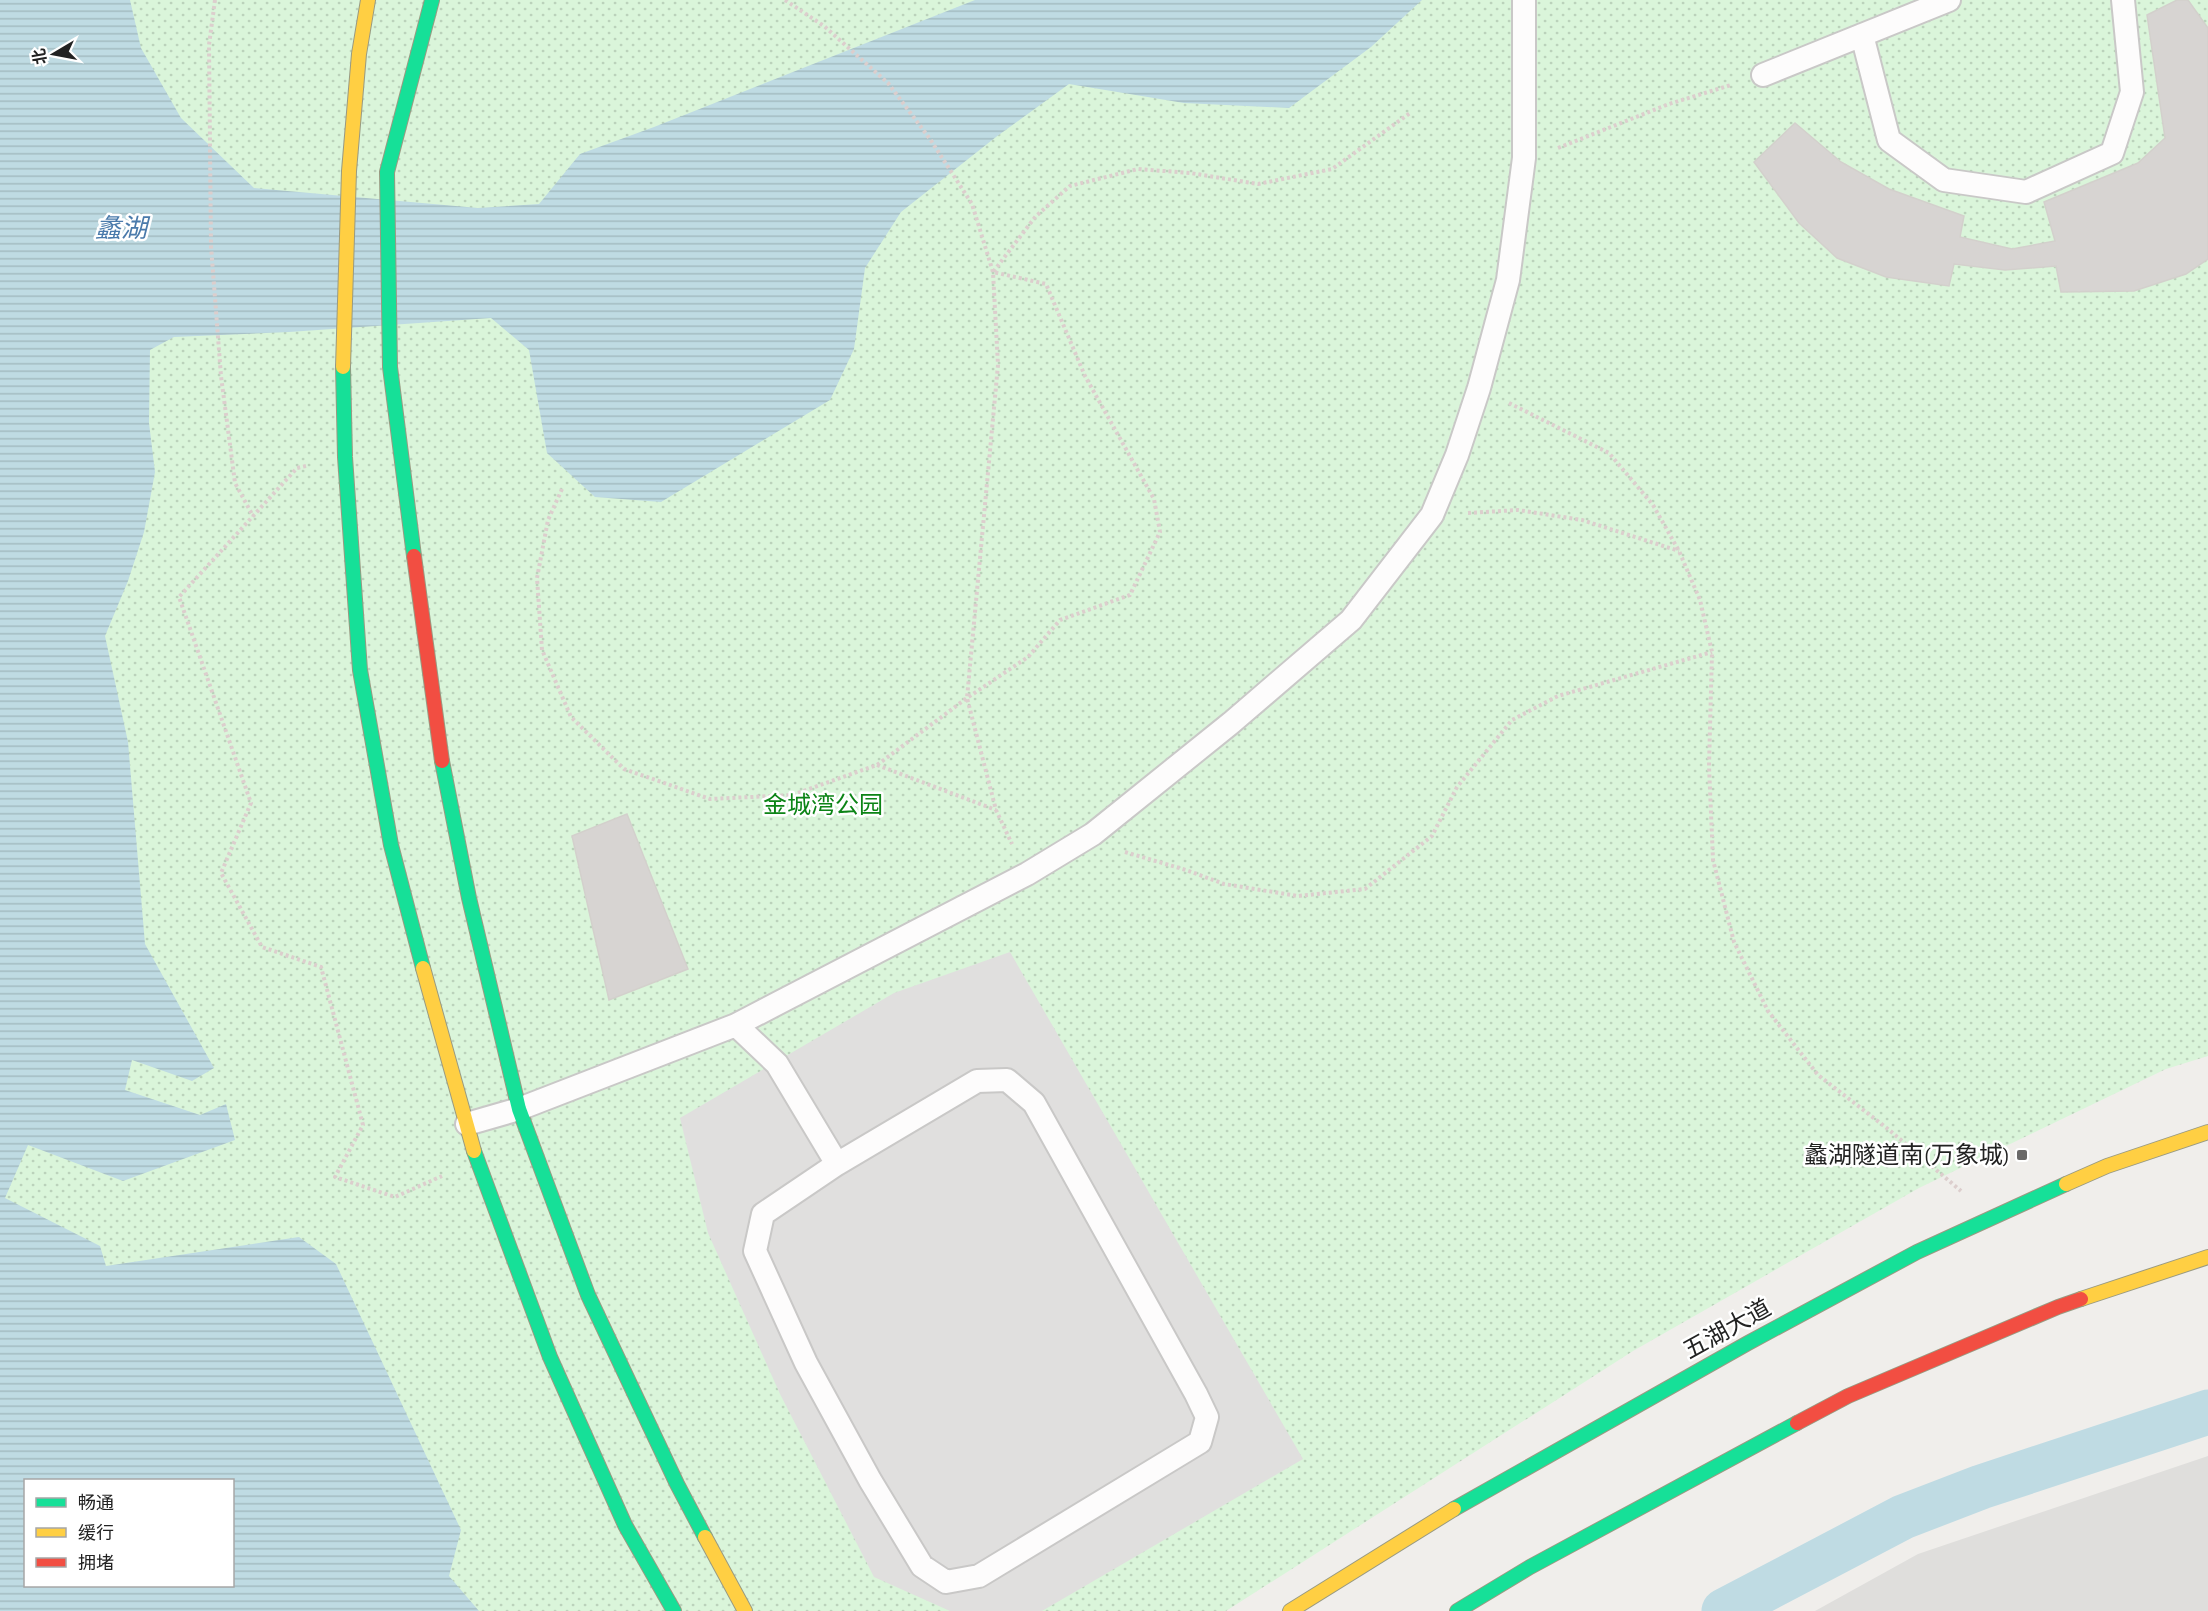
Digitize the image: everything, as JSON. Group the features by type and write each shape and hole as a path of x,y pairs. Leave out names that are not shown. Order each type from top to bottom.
{"main road":[{"path":"368,0 359,54 349,171 343,357 345,457 360,670 391,845 433,1009 477,1160 550,1357 625,1525 674,1611"},
{"path":"432,0 387,171 390,367 438,742 469,898 519,1109 588,1295 677,1484 746,1611"},
{"name":"五湖大道","path":"1290,1611 1436,1519 1748,1342 1917,1252 2107,1166 2208,1132"},
{"path":"1457,1611 1530,1567 1848,1395 2058,1307 2208,1257"}],"lane":[{"path":"1763,75 1949,0"},
{"path":"1862,35 1889,140 1944,180 2026,192 2112,153 2132,92 2123,0"},
{"path":"467,1124 519,1109 736,1024 1027,874 1093,834 1231,723 1351,620 1432,515 1457,455 1479,388 1508,279 1524,158 1524,10"},
{"path":"736,1024 777,1064 837,1164"},
{"path":"1007,1080 1034,1103 1196,1394 1207,1417 1200,1442 979,1576 946,1582 922,1566 870,1480 806,1363 755,1251 763,1214 837,1164 977,1081 1007,1080"}],"path":[{"path":"215,0 209,45 211,246 221,376 235,483 253,516"},
{"path":"785,0 824,26 888,83 930,139 972,204 993,272 998,365 967,698 996,810 1027,874"},
{"path":"1524,158 1574,143 1669,104 1763,75"},
{"path":"993,272 1036,216 1070,186 1138,169 1190,173 1258,184 1332,169 1410,113"},
{"path":"562,489 548,520 537,578 542,650 571,717 624,769 710,800 792,795 877,765 967,698 1028,657 1060,620 1130,595 1160,532 1154,499 1085,376 1046,284 993,272"},
{"path":"1479,388 1609,453 1653,505 1679,551 1700,600 1712,652 1709,766 1713,860 1734,942 1768,1011 1818,1075 1888,1129 1993,1218"},
{"path":"345,457 297,468 179,597 251,803 221,873 262,947 321,967 363,1125 335,1177 395,1197 477,1160"},
{"path":"1432,515 1518,510 1582,520 1679,551"},
{"path":"1093,834 1129,854 1186,870 1224,884 1298,896 1365,889 1432,836 1457,787 1512,720 1558,696 1712,652"},
{"path":"877,765 996,810"}],"shaded area":[{"path":"1010,952 1303,1459 1042,1611 950,1611 874,1577 780,1394 708,1233 680,1118 894,993"},
{"path":"2208,1456 2208,1611 1815,1611 1918,1554"}],"green space":[{"name":"金城湾公园","path":"0,0 2208,0 2208,1056 2166,1069 1919,1188 1633,1351 1226,1611 0,1611"}],"water":[{"name":"蠡湖","path":"0,0 130,0 141,48 181,118 254,188 478,208 539,204 580,154 975,0 1422,0 1371,47 1289,108 1184,103 1069,84 996,137 901,212 865,268 854,349 830,400 661,502 595,497 547,453 529,350 491,318 289,332 174,337 150,350 149,423 155,472 144,532 128,581 105,636 128,742 145,944 214,1068 192,1081 132,1060 125,1090 200,1115 226,1104 235,1140 123,1181 28,1145 5,1198 100,1246 106,1266 299,1237 336,1264 461,1530 449,1576 479,1611 0,1611"}],"building":[{"path":"2177,0 2188,0 2208,28 2208,259 2186,274 2134,291 2061,292 2056,266 2005,270 1954,264 1949,286 1886,277 1837,258 1799,223 1754,162 1795,123 1841,162 1889,189 1964,216 1960,237 2012,249 2055,241 2044,202 2138,163 2165,138 2147,15"},
{"path":"627,814 688,969 609,1000 572,836"}],"waterway":[{"path":"1724,1611 1903,1517 1981,1487 2208,1412"}],"traffic: fast":[{"path":"414,556 390,367 387,172 432,0"},
{"path":"343,367 345,457 360,670 391,845 423,968"},
{"path":"442,761 469,898 519,1109 588,1295 677,1484 705,1537"},
{"path":"474,1151 550,1357 625,1525 674,1611"},
{"path":"1454,1509 1748,1343 1917,1252 2066,1184"},
{"path":"1457,1611 1530,1567 1797,1423"}],"traffic: slow":[{"path":"343,367 349,171 359,54 368,0"},
{"path":"423,968 474,1151"},
{"path":"2066,1184 2107,1166 2208,1132"},
{"path":"2081,1299 2208,1257"},
{"path":"1290,1611 1454,1509"},
{"path":"705,1537 745,1611"}],"traffic: jam":[{"path":"414,556 442,761"},
{"path":"1797,1423 1848,1396 2081,1299"}],"place":[{"name":"蠡湖隧道南(万象城)","path":"2022,1155"}]}
